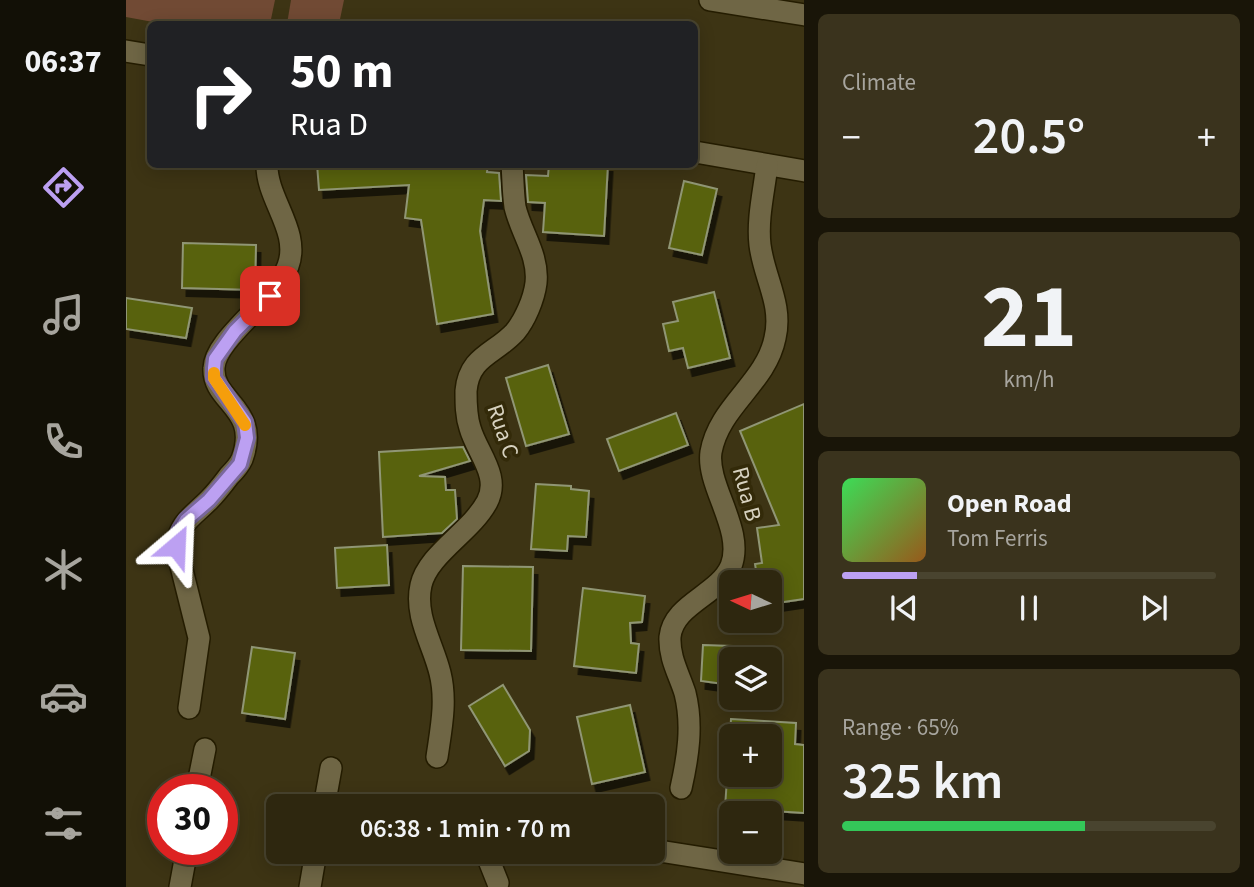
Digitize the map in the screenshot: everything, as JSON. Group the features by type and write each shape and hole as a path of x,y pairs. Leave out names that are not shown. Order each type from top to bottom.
{"street":[{"path":"710,0 804,15"},
{"path":"126,51 147,54"},
{"path":"698,153 804,171"},
{"name":"Rua B","path":"681,788 689,752 689,725 685,695 671,653 670,635 676,619 720,581 731,566 732,537 727,512 713,475 711,455 716,434 742,393 762,371 771,356 776,336 776,303 764,267 760,243 767,166"},
{"path":"189,708 199,638 176,546 179,531 186,520 209,500 240,464 247,438 245,422 214,378 215,359 235,331 270,296 288,266 291,250 287,228 266,176 267,168"},
{"name":"Rua C","path":"437,757 444,693 440,672 422,621 420,588 424,576 439,556 467,529 487,501 492,484 490,473 470,428 466,407 467,386 474,366 515,331 529,307 536,283 534,255 515,208 512,168"},
{"path":"200,774 205,749"},
{"path":"326,794 331,768"},
{"path":"665,852 804,874"},
{"path":"310,887 314,864"},
{"path":"490,864 498,883"},
{"path":"180,887 184,865"}],"shaded area":[{"path":"126,0 275,0 271,21 148,21 126,17"},
{"path":"291,0 344,0 340,21 288,21"}],"building":[{"path":"317,168 488,168 487,172 499,173 501,201 484,200 480,231 493,314 437,324 421,220 405,218 409,185 319,190"},
{"path":"549,168 608,168 604,236 543,232 545,203 528,202 526,175 548,176"},
{"path":"684,181 717,189 702,255 669,248"},
{"path":"183,243 256,245 255,290 182,288"},
{"path":"714,292 730,358 688,368 683,348 669,351 663,324 678,321 673,302"},
{"path":"126,298 192,308 186,338 126,329"},
{"path":"548,365 569,434 526,446 506,378"},
{"path":"804,404 804,599 782,602 782,570 756,570 755,564 762,563 757,528 779,525 740,431"},
{"path":"676,413 688,445 619,471 607,439"},
{"path":"463,447 470,461 419,476 445,477 446,490 455,490 457,519 442,533 383,537 379,452"},
{"path":"536,484 571,486 571,489 589,491 586,537 568,536 567,551 531,549"},
{"path":"387,545 389,585 337,588 335,548"},
{"path":"463,566 533,567 531,651 461,650"},
{"path":"583,588 645,596 642,622 630,623 631,643 639,644 636,673 574,666"},
{"path":"703,645 732,646 719,647 719,683 701,681"},
{"path":"252,647 295,653 285,719 242,713"},
{"path":"503,685 530,730 529,751 505,766 469,706"},
{"path":"630,705 645,772 592,784 577,717"},
{"path":"731,719 796,723 795,744 804,745 804,813 782,812 782,801 725,801 726,787 782,787 782,724 731,724"}],"slow traffic":[{"path":"214,373 214,378 245,425"}],"route":[{"path":"176,546 179,531 186,520 209,500 240,464 245,451 245,422 214,378 215,359 235,331 270,296"}]}
